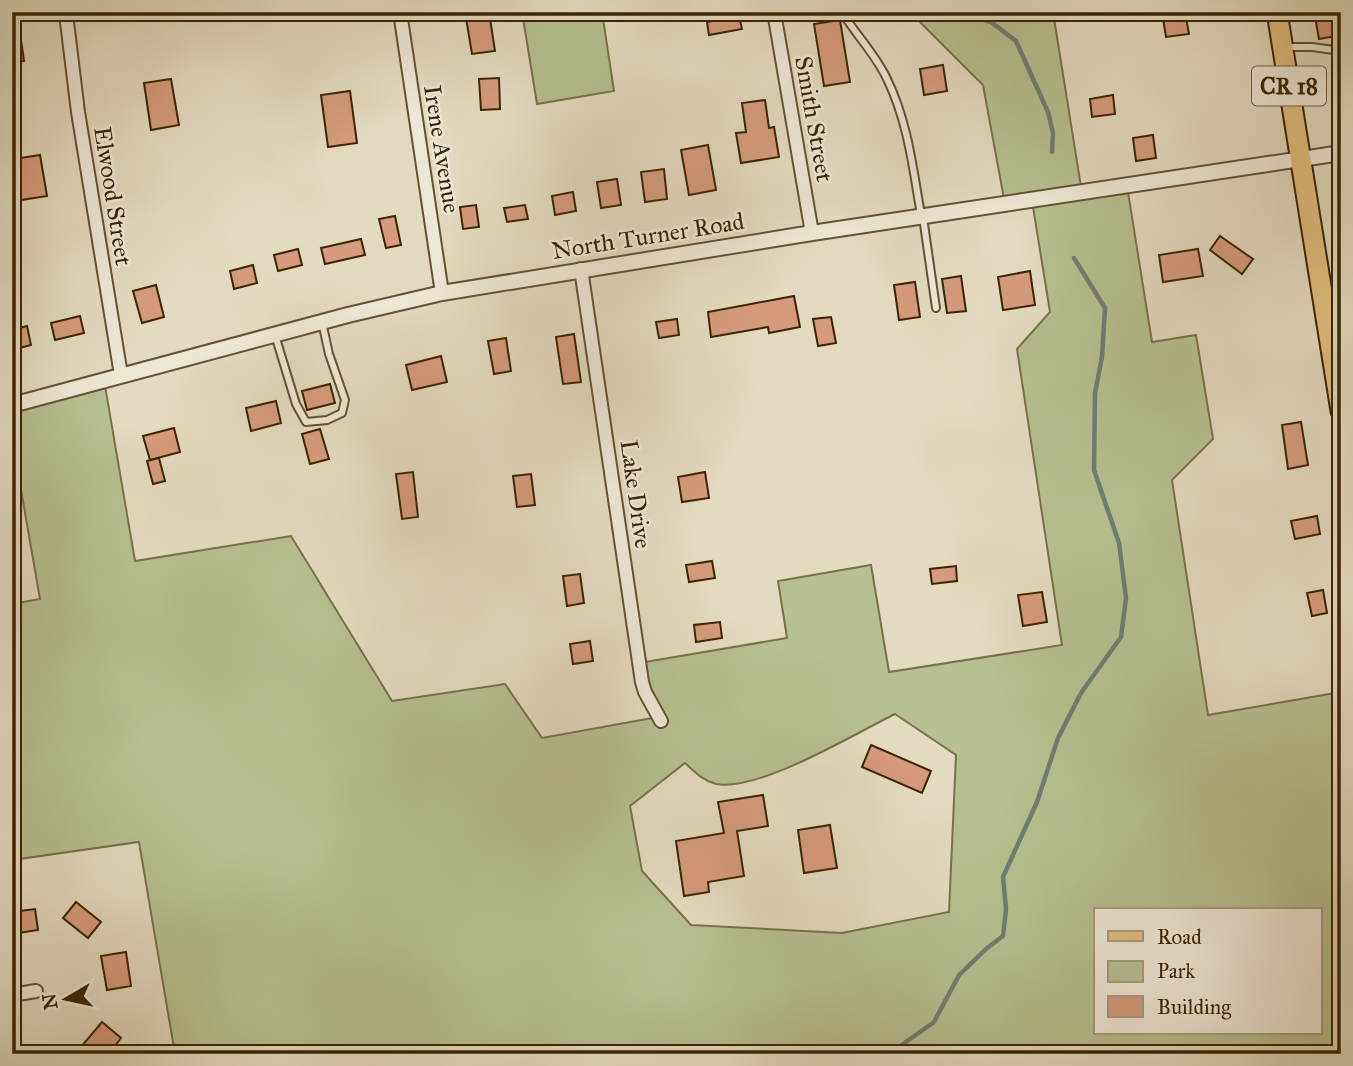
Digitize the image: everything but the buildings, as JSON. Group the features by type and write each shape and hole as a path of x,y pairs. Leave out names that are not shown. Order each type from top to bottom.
{"main road":[{"name":"CR 18","path":"1277,12 1300,159 1332,296 1341,411"}],"street":[{"name":"Irene Avenue","path":"400,12 442,293"},
{"name":"Smith Street","path":"774,16 811,233"},
{"name":"Elwood Street","path":"67,22 78,112 121,375"},
{"name":"North Turner Road","path":"12,405 322,322 442,293 811,233 1341,153"},
{"name":"Lake Drive","path":"581,269 642,682 661,720"},
{"path":"12,995 36,991"}],"lane":[{"path":"774,16 794,12"},
{"path":"842,12 886,77 906,132 936,308"},
{"path":"1283,47 1341,51"},
{"path":"275,335 296,404 306,422 327,420 342,414 345,400 329,354 322,322"}],"green space":[{"path":"522,12 602,12 614,91 537,104"},
{"path":"910,12 1053,12 1082,193 1127,186 1152,342 1196,335 1213,439 1172,480 1208,715 1341,692 1341,1051 1330,1054 175,1054 139,842 12,860 12,604 40,599 12,438 12,405 104,380 135,561 291,536 392,701 505,684 542,738 658,717 639,663 787,638 778,581 871,565 889,672 1062,645 1017,349 1050,312 1032,201 1005,204 983,85","holes":["895,714 956,755 949,912 842,933 691,925 642,871 630,806 685,763 711,783 734,784 756,779 806,760"]}],"waterway":[{"path":"957,12 991,22 1016,41 1048,112 1053,133 1052,152"},
{"path":"889,1054 934,1022 959,975 1003,936 1006,909 1003,877 1037,802 1058,738 1081,693 1121,637 1126,598 1119,543 1094,470 1095,393 1102,357 1105,308 1074,258"}]}
